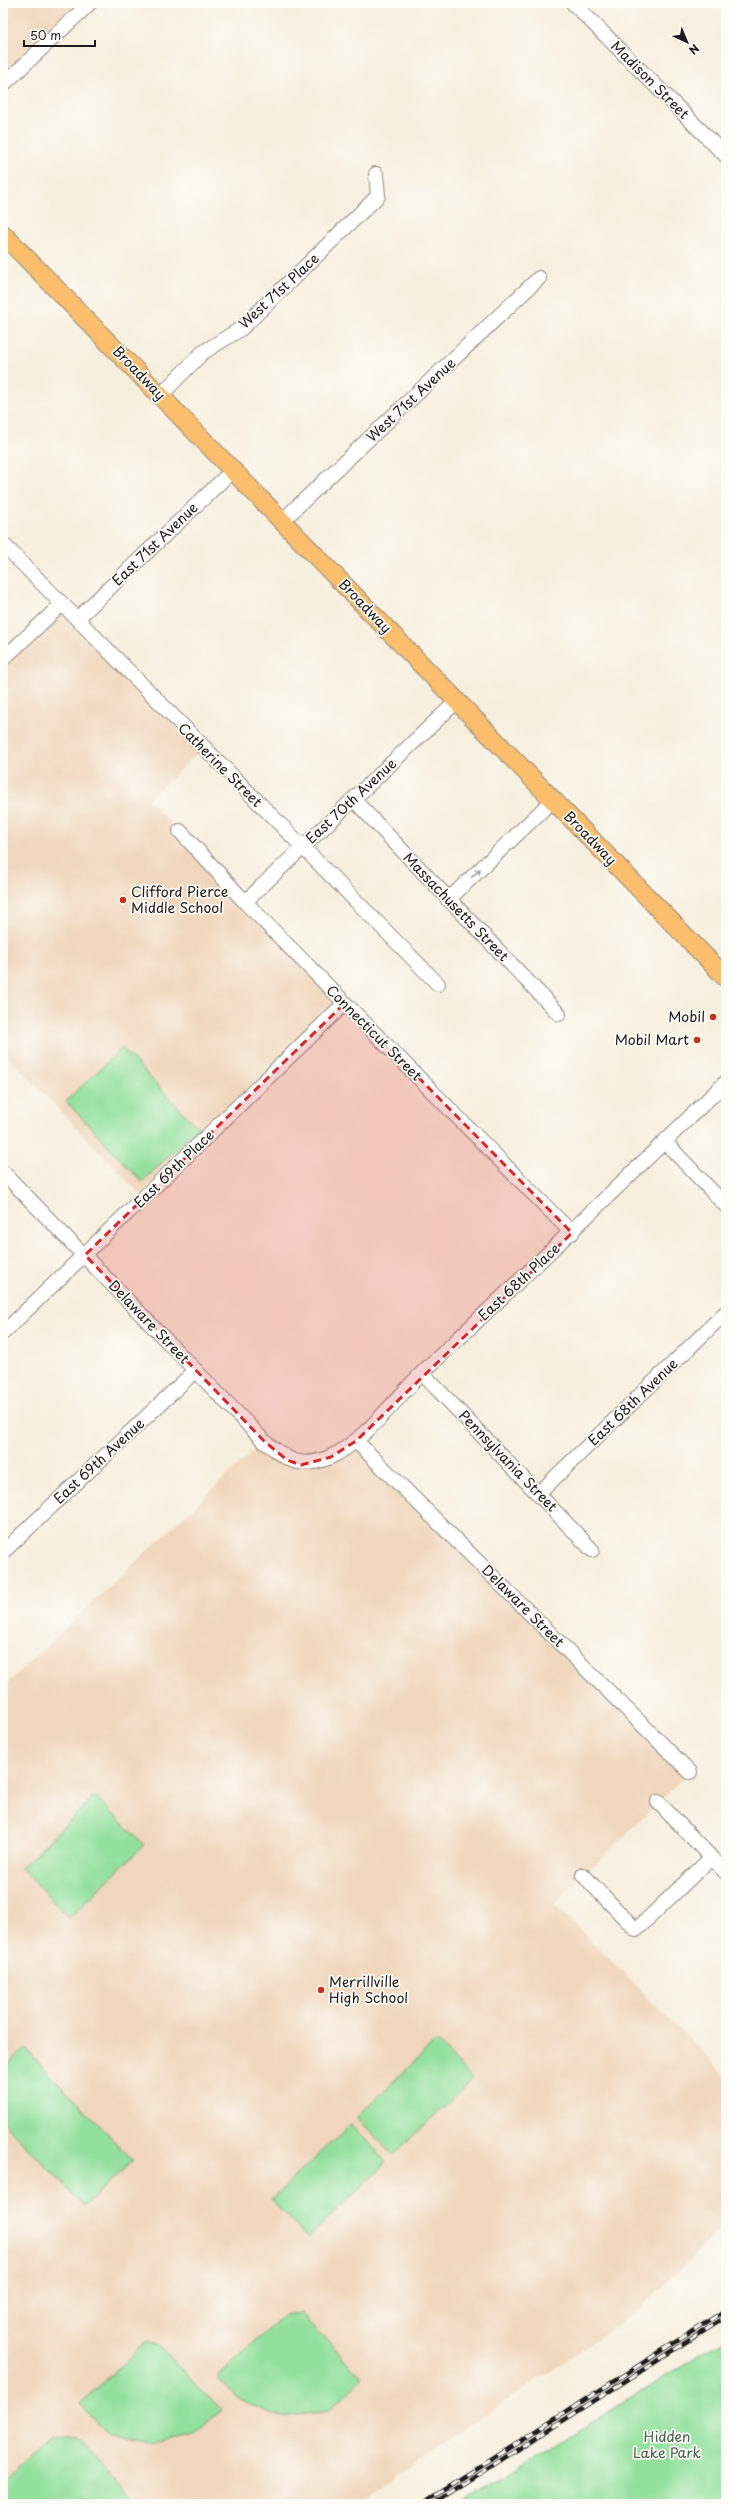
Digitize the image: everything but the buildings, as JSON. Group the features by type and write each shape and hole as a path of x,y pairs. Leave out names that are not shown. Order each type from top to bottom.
{"main road":[{"name":"Broadway","path":"3,234 726,978"}],"street":[{"path":"3,86 90,3"},
{"name":"Madison Street","path":"573,3 723,148"},
{"name":"West 71st Place","path":"160,396 202,353 242,328 378,196 376,174"},
{"name":"West 71st Avenue","path":"282,522 539,278"},
{"name":"East 71st Avenue","path":"76,619 232,470"},
{"name":"Catherine Street","path":"3,544 438,984"},
{"path":"3,659 62,604"},
{"name":"East 70th Avenue","path":"245,902 457,701"},
{"name":"Massachusetts Street","path":"354,799 448,900 559,1014"},
{"path":"448,900 553,800"},
{"name":"Connecticut Street","path":"180,831 245,902 572,1233"},
{"name":"East 69th Place","path":"3,1333 345,1003"},
{"name":"East 68th Place","path":"301,1465 331,1457 356,1441 422,1373 572,1233 726,1082"},
{"path":"665,1142 726,1206"},
{"name":"Delaware Street","path":"3,1172 264,1441 288,1460 301,1465"},
{"name":"East 68th Avenue","path":"539,1493 726,1312"},
{"name":"East 69th Avenue","path":"3,1552 196,1370"},
{"name":"Pennsylvania Street","path":"422,1373 539,1493 592,1550"},
{"name":"Delaware Street","path":"356,1441 690,1772"},
{"path":"658,1802 711,1858 725,1869"},
{"path":"582,1875 636,1930 711,1858"}],"highlighted area":[{"path":"345,1003 572,1233 356,1441 331,1457 301,1465 287,1460 264,1441 85,1255"}],"shaded area":[{"path":"3,3 79,3 3,74"},
{"name":"Clifford Pierce Middle School","path":"63,609 200,751 148,799 339,1002 140,1194 3,1051 3,667"},
{"name":"Merrillville High School","path":"264,1441 301,1465 362,1447 690,1772 554,1904 726,2076 726,2224 638,2311 355,2504 3,2504 3,1687"}],"green space":[{"path":"122,1048 198,1128 142,1182 66,1101"},
{"path":"95,1796 144,1845 69,1918 21,1868"},
{"path":"436,2041 473,2079 393,2155 357,2117"},
{"path":"25,2048 133,2160 84,2206 3,2122 3,2069"},
{"path":"351,2124 387,2162 308,2238 271,2200"},
{"path":"301,2313 362,2378 329,2411 281,2417 239,2400 218,2376 284,2315"},
{"name":"Hidden Lake Park","path":"726,2338 726,2504 462,2504"},
{"path":"146,2342 158,2345 221,2410 194,2435 148,2445 108,2436 80,2404"},
{"path":"52,2435 76,2436 139,2504 3,2504 3,2483"}],"railway":[{"path":"421,2504 726,2310"},
{"path":"432,2504 726,2317"}],"place":[{"name":"Clifford Pierce Middle School","path":"123,900"},
{"name":"Mobil","path":"713,1017"},
{"name":"Mobil Mart","path":"697,1040"},
{"name":"Merrillville High School","path":"321,1990"}]}
